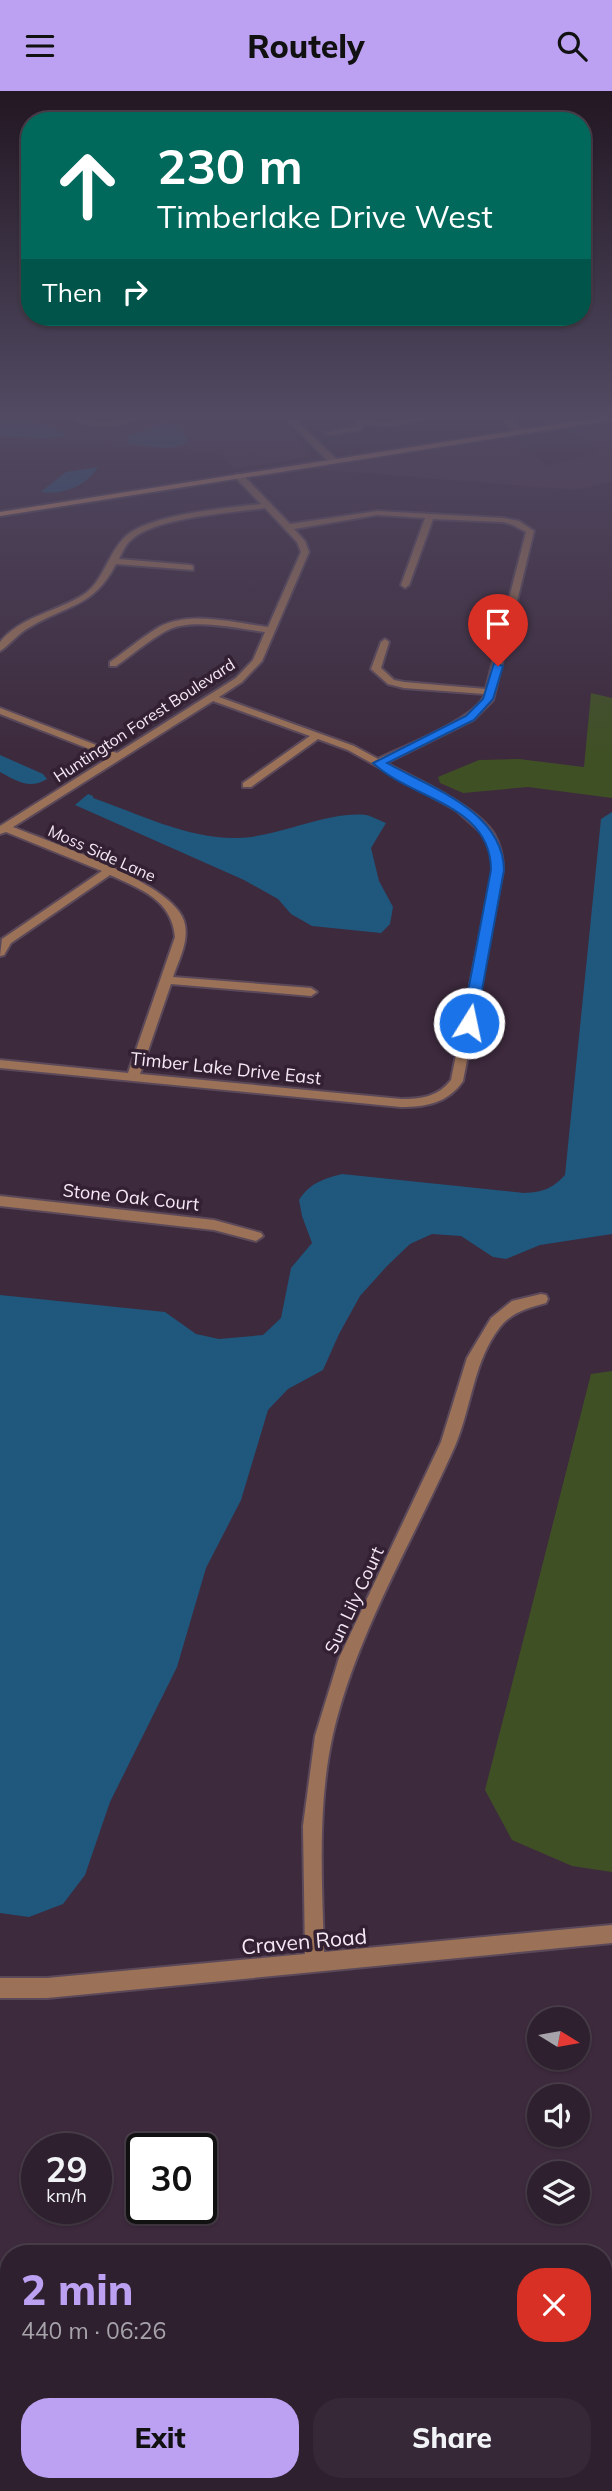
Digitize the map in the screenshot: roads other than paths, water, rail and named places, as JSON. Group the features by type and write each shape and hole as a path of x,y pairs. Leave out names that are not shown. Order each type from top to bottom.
{"street":[{"path":"0,648 16,631 87,596 98,587 127,540 145,529"},
{"name":"Huntington Forest Boulevard","path":"3,829 251,670 304,559 303,546 290,529"},
{"path":"405,585 425,529"},
{"path":"211,698 351,748 379,763 470,718 480,709 491,692 530,531 528,529"},
{"path":"114,561 190,568"},
{"path":"113,664 164,628 173,625 193,623 272,630"},
{"path":"385,642 376,669 391,682 491,692"},
{"path":"0,711 116,757"},
{"path":"247,785 317,736"},
{"name":"Timber Lake Drive East","path":"0,1065 401,1103 428,1101 446,1093 454,1086 460,1074 498,862 494,842 470,815 379,763"},
{"name":"Moss Side Lane","path":"3,829 149,889 171,906 177,916 181,937 133,1077"},
{"path":"0,953 6,941 108,872"},
{"path":"167,980 311,992"},
{"name":"Stone Oak Court","path":"0,1201 214,1225 257,1236"},
{"name":"Sun Lily Court","path":"315,1962 312,1826 324,1736 346,1658 449,1442 472,1362 496,1322 517,1305 541,1299"},
{"name":"Craven Road","path":"0,1988 47,1988 612,1934"}],"water":[{"path":"0,755 43,774 47,779 29,784 0,772"},
{"path":"88,794 182,830 219,837 254,837 335,817 373,817 386,823 371,848 379,881 393,907 390,924 381,933 312,926 291,914 278,899 244,880 75,805"},
{"path":"612,812 612,1234 540,1245 506,1259 493,1257 461,1236 432,1234 410,1244 387,1266 360,1296 323,1370 288,1389 268,1410 241,1500 206,1568 177,1667 110,1802 85,1875 63,1904 29,1917 0,1913 0,1295 165,1312 196,1334 219,1339 263,1335 281,1318 291,1268 312,1243 299,1200 308,1189 318,1183 342,1174 524,1193 542,1191 556,1184 565,1175 601,819"}]}
